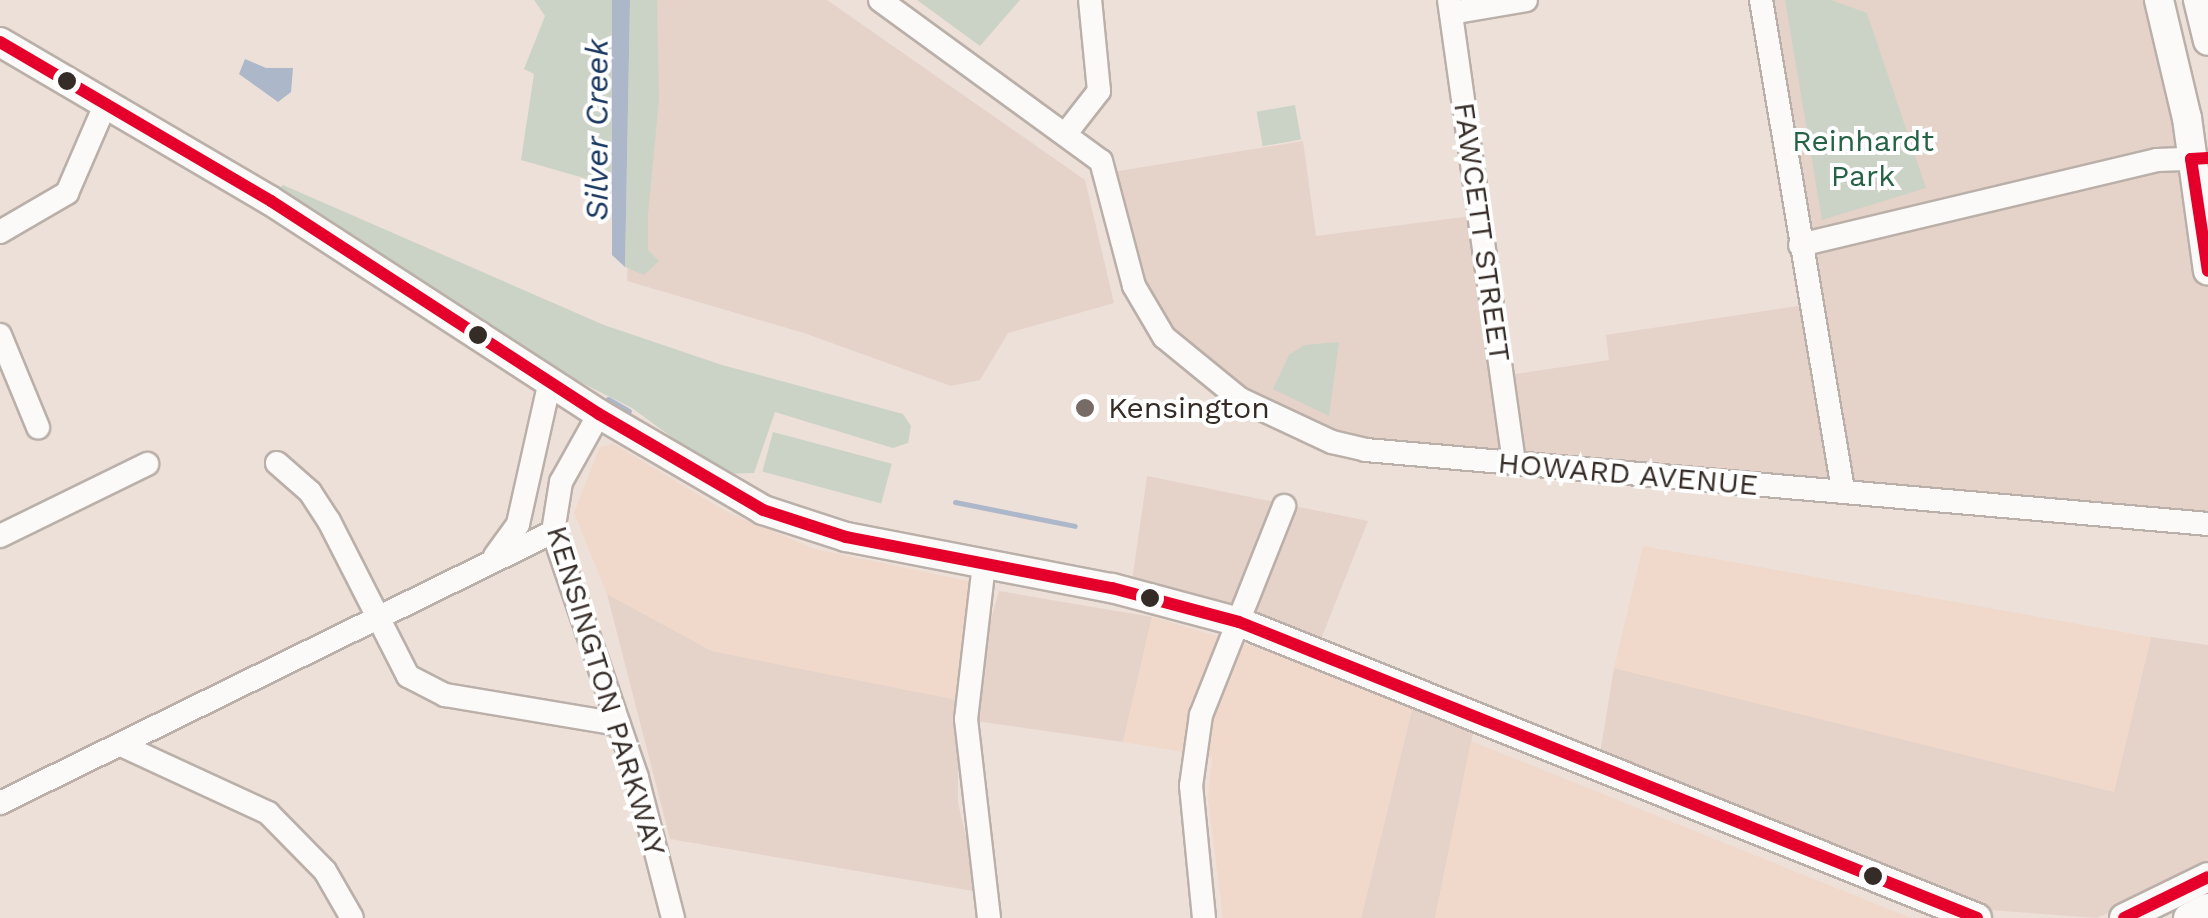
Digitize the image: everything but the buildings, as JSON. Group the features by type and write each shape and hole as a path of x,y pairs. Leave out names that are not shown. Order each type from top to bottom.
{"main road":[{"path":"2159,0 2200,159 2208,271"},
{"path":"2198,0 2208,41"},
{"path":"0,42 270,200 599,414 763,510 820,530 1239,622 1977,918"},
{"path":"2124,918 2208,877"},
{"path":"2188,918 2208,908"}],"street":[{"path":"880,0 1067,132 1100,92 1090,0"},
{"path":"1450,6 1526,0"},
{"path":"1762,0 1844,490"},
{"name":"FAWCETT STREET","path":"1450,6 1514,463"},
{"path":"0,232 67,193 106,103"},
{"name":"HOWARD AVENUE","path":"1067,132 1107,173 1126,264 1146,314 1164,337 1257,410 1366,450 2208,524"},
{"path":"1800,245 2158,160 2200,159"},
{"path":"0,336 38,427"},
{"path":"486,566 518,524 550,381"},
{"name":"KENSINGTON PARKWAY","path":"599,414 561,482 553,532 619,724 674,918"},
{"path":"277,463 310,492 329,520 399,666 424,686 596,725 619,724"},
{"path":"0,536 147,464"},
{"path":"1204,918 1193,838 1192,760 1212,678 1239,622 1284,506"},
{"path":"0,803 553,532"},
{"path":"984,564 966,720 989,918"},
{"path":"122,745 268,813 325,871 352,918"}],"shaded area":[{"path":"638,0 827,0 1085,180 1114,303 1008,333 980,380 951,386 804,333 627,281"},
{"path":"1761,0 2159,0 2208,271 2208,524 1366,450 1257,409 1160,332 1107,173 1303,141 1316,236 1479,215 1502,376 1609,360 1606,335 1811,304"},
{"path":"612,443 729,513 815,549 968,581 975,593 958,700 712,651 607,594 574,513 599,448"},
{"path":"1147,476 1368,521 1321,639 1257,614 1132,581"},
{"path":"1643,546 2151,637 2114,792 1614,668"},
{"path":"999,591 1152,617 1123,742 976,721 986,637"},
{"path":"607,594 712,651 958,700 958,803 979,892 670,839"},
{"path":"1152,617 1262,649 1412,709 1361,918 1223,918 1208,800 1212,757 1123,742"},
{"path":"2151,637 2208,645 2208,867 2097,918 1990,910 1600,754 1614,668 2114,791"},
{"path":"1412,709 1473,733 1435,918 1361,918"},
{"path":"1471,741 1911,918 1435,918"}],"green space":[{"path":"534,0 612,0 612,186 521,160 534,74 524,69 545,16"},
{"path":"630,0 657,0 659,100 648,250 659,261 644,275 625,267"},
{"path":"917,0 1020,0 980,46"},
{"name":"Reinhardt Park","path":"1785,0 1831,0 1867,13 1926,188 1822,220"},
{"path":"1295,105 1301,139 1263,146 1257,112"},
{"path":"283,185 604,325 722,365 903,414 911,426 908,443 893,448 775,412 754,473 722,474 632,408 522,353 275,192"},
{"path":"1339,342 1329,416 1273,389 1289,355 1304,345"},
{"path":"773,432 892,464 881,503 762,472"}],"water":[{"path":"612,0 630,0 625,267 612,255"},
{"path":"245,59 266,68 293,68 291,92 278,102 239,74"}],"waterway":[{"path":"608,399 629,411"},
{"path":"955,502 1075,526"}],"transit line":[{"path":"0,42 271,201 599,414 763,510 846,537 1112,588 1239,622 1977,918"},
{"path":"2208,158 2191,159 2208,271"},
{"path":"2124,918 2208,877"}],"place":[{"name":"Kensington","path":"1085,408"}],"water label":[{"name":"Silver Creek","path":"597,130"}]}
